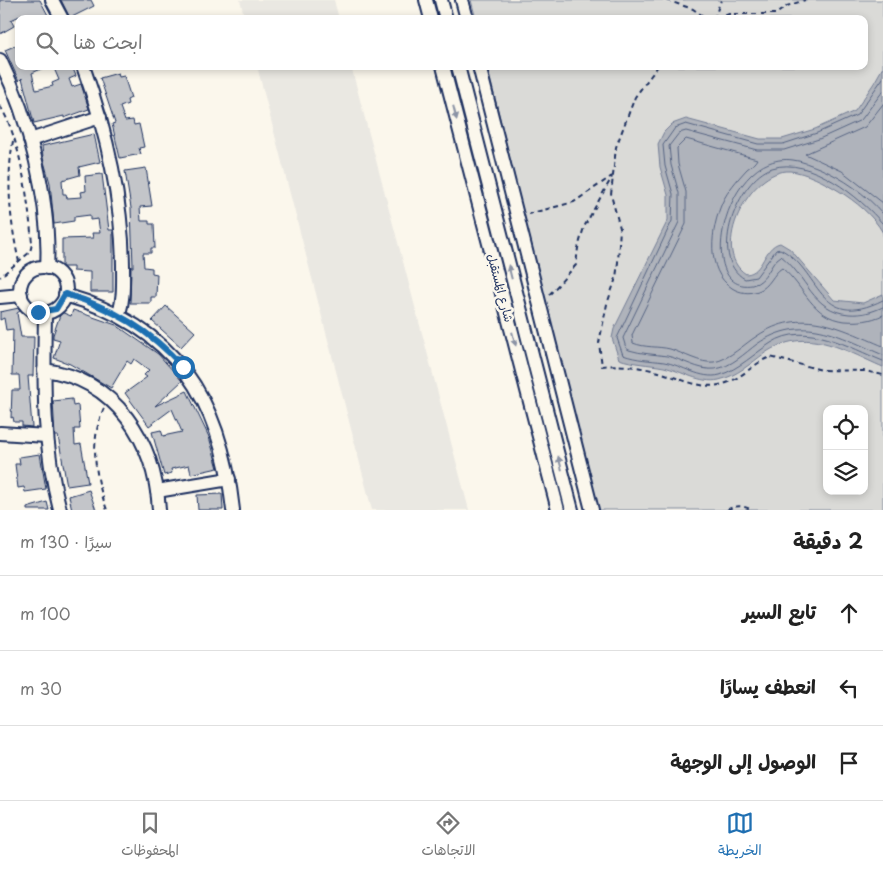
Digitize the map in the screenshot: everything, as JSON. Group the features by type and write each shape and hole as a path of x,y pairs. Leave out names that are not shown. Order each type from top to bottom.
{"street":[{"path":"52,0 60,15"},
{"path":"426,0 430,15"},
{"path":"441,0 445,15"},
{"path":"462,0 466,15"},
{"path":"0,60 30,140 42,199 47,268"},
{"path":"84,70 100,117 115,184 120,223 123,297 119,314"},
{"name":"شارع المُستقبل","path":"444,70 558,510"},
{"name":"شارع المُستقبل","path":"459,70 572,510"},
{"path":"480,70 592,510"},
{"path":"30,140 100,117"},
{"path":"47,268 62,277 65,294 60,305 45,313 38,312 27,306 21,295 24,277 34,269 47,268"},
{"path":"65,294 98,304 119,314 162,345 194,382 216,429 233,510"},
{"path":"0,297 21,295"},
{"path":"45,313 46,436 60,510"},
{"path":"44,370 78,378 109,397 124,412 137,430 150,462 159,510"},
{"path":"0,433 46,436"},
{"path":"156,491 228,479"}],"path":[{"path":"666,0 693,9 701,15"},
{"path":"717,15 721,0"},
{"path":"726,15 776,14 787,6 805,0"},
{"path":"655,70 635,97 616,147 611,195 620,228 618,262 616,278 607,304 599,343 602,366 613,364 656,371 708,386 727,383 770,357 822,370 865,371 883,375"},
{"path":"0,106 13,138 25,187 32,244 30,252 0,277"},
{"path":"13,138 10,159 10,201 19,262"},
{"path":"517,216 574,202 613,175"},
{"path":"540,305 576,265 578,248 584,227 613,175"},
{"path":"107,510 101,494 94,457 97,432 109,397"},
{"path":"727,510 734,506 742,506 752,510"}],"shaded area":[{"path":"240,0 334,0 338,15 244,15"},
{"path":"471,0 883,0 883,510 597,510 488,70 868,70 868,15 475,15"},
{"path":"258,70 352,70 469,510 372,510"}],"water":[{"path":"883,67 883,233 858,204 845,195 815,178 790,171 775,174 761,183 748,197 739,213 733,231 732,248 736,263 746,274 752,273 757,269 770,249 780,243 790,249 834,300 863,303 883,294 883,367 825,343 810,341 796,341 780,345 732,376 712,381 698,379 664,367 619,359 612,338 614,329 668,220 668,195 660,167 658,144 664,132 672,124 686,119 760,139 782,139 815,129 855,111"}],"building":[{"path":"0,0 40,0 48,15 15,15 15,18 11,20 14,26 0,34"},
{"path":"61,0 91,0 94,6 76,15 68,15"},
{"path":"15,46 15,70 39,70 32,73 36,90 53,86 52,83 59,80 55,70 74,70 76,76 69,79 72,87 81,84 89,109 64,118 64,116 34,123 22,78 19,81 5,50"},
{"path":"118,73 119,77 124,76 131,98 127,100 128,104 120,107 125,121 133,120 134,125 139,124 144,147 139,148 141,154 120,158 112,124 115,123 100,78"},
{"path":"94,134 100,162 79,167 80,175 62,180 63,194 66,194 67,198 82,197 81,192 86,191 85,176 102,174 109,230 113,230 113,292 90,292 90,272 73,271 73,267 62,267 62,239 93,238 92,233 100,233 98,219 90,220 90,215 74,217 74,221 54,224 50,183 43,158 42,146"},
{"path":"146,168 152,206 140,207 141,221 149,221 149,224 154,224 155,248 151,248 151,253 143,253 144,267 152,268 152,273 157,274 156,297 151,297 151,303 130,303 131,267 133,267 131,208 125,171"},
{"path":"166,306 195,332 181,347 152,321"},
{"path":"19,308 20,311 17,313 21,337 34,337 33,376 28,376 32,427 22,426 22,422 14,422 13,417 11,418 12,390 20,390 19,375 12,375 13,329 6,330 4,318 0,320 0,312"},
{"path":"73,310 116,325 158,354 182,381 155,406 187,391 209,437 218,468 191,474 189,465 171,469 172,473 164,475 152,432 161,430 163,436 182,432 172,409 149,426 125,393 147,377 144,375 149,370 134,359 131,364 127,361 111,388 70,364 54,358 60,340 53,338 53,335 61,312 71,316"},
{"path":"72,399 73,406 78,405 80,429 74,429 75,445 81,444 88,483 67,486 58,436 55,436 53,401"},
{"path":"40,454 46,489 25,492 24,487 18,488 15,464 20,464 19,457"},
{"path":"89,490 96,510 72,510 69,496"},
{"path":"222,494 223,510 198,510 197,495"},
{"path":"47,502 49,510 27,510 27,508"}],"route":[{"path":"38,312 45,313 56,309 65,294 98,304 119,314 151,336 183,367"}]}
